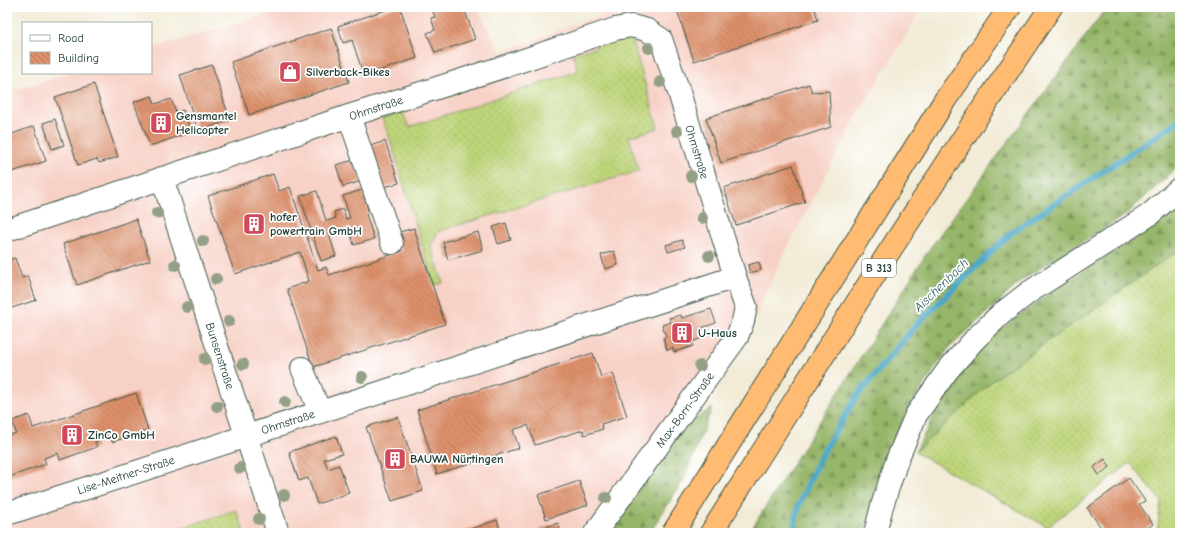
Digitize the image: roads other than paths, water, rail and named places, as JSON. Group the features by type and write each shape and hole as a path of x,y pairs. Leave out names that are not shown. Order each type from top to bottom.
{"highway":[{"name":"B 313","path":"673,533 945,100 1010,7"},
{"name":"B 313","path":"711,533 974,120 1051,7"}],"street":[{"name":"Ohmstraße","path":"162,178 615,29 631,26 647,30 661,39 667,56 735,277 246,436"},
{"path":"349,116 392,243"},
{"path":"7,230 162,178"},
{"name":"Bunsenstraße","path":"162,178 278,533"},
{"path":"875,533 897,460 916,415 947,371 1001,314 1028,293 1149,215 1180,188"},
{"name":"Max-Born-Straße","path":"595,533 737,337 746,307 735,277"},
{"path":"302,368 320,412"},
{"name":"Lise-Meitner-Straße","path":"7,514 246,436"}],"waterway":[{"name":"Aischenbach","path":"793,533 798,507 820,457 857,396 918,323 1012,232 1180,120"}],"place":[{"name":"Silverback-Bikes","path":"290,72"},
{"name":"Gensmantel Helicopter","path":"161,123"},
{"name":"hofer powertrain GmbH","path":"254,224"},
{"name":"U-Haus","path":"682,333"},
{"name":"ZinCo GmbH","path":"72,435"},
{"name":"BAUWA Nürtingen","path":"395,459"}]}
